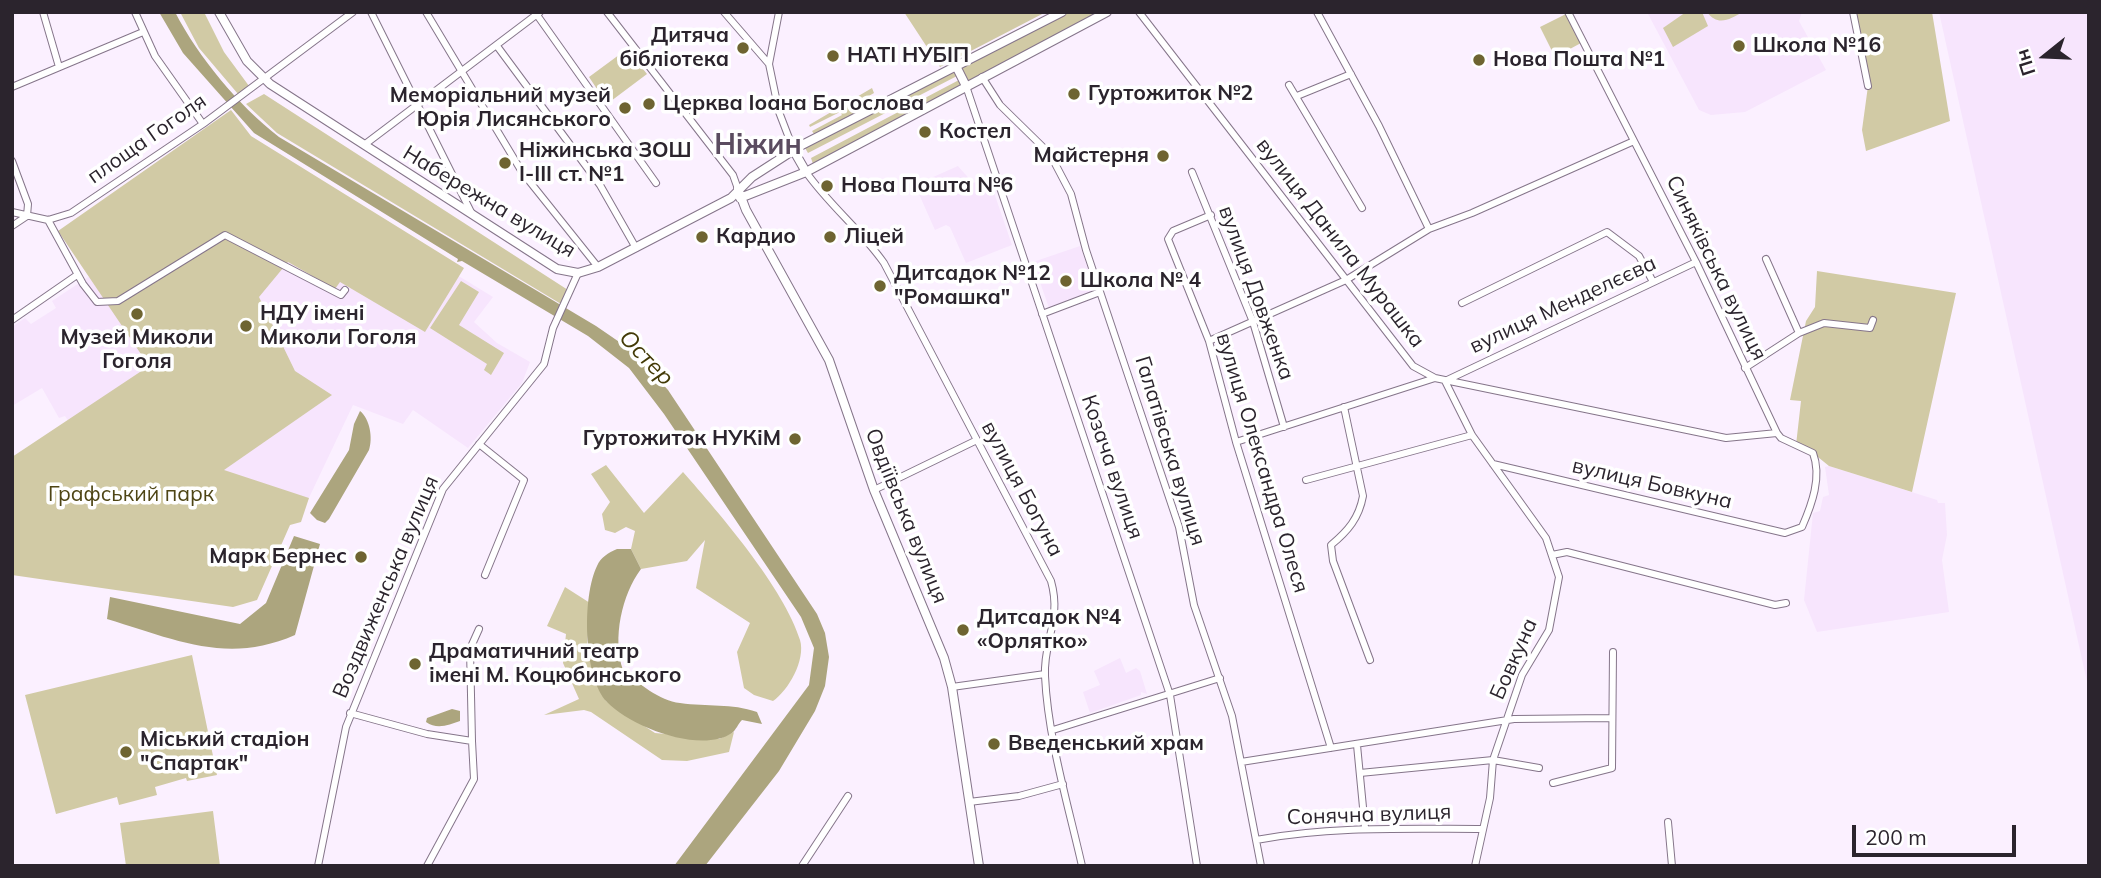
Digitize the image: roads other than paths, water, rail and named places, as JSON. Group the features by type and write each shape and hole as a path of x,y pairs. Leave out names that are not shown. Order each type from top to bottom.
{"main road":[{"name":"Набережна вулиця","path":"219,12 242,53 262,78 556,269 578,273 594,269 730,198"},
{"path":"730,198 738,189 794,151 1062,12"},
{"path":"730,198 743,198 806,173 1107,12"},
{"path":"956,66 966,86"},
{"path":"794,151 806,173"},
{"name":"Овдіївська вулиця","path":"738,189 824,348 874,490 939,644 952,687 979,866"}],"street":[{"path":"43,12 58,67"},
{"path":"135,12 170,80 203,124"},
{"name":"площа Гоголя","path":"48,220 71,213 203,124 353,12"},
{"path":"371,12 473,216"},
{"path":"426,12 522,172 594,269"},
{"path":"607,12 733,175 738,189"},
{"path":"724,12 769,64"},
{"path":"779,12 769,64 779,112 794,151"},
{"name":"вулиця Данила Мурашка","path":"1139,12 1413,366 1445,381 1726,438 1777,433"},
{"path":"1317,12 1429,229"},
{"name":"Синяківська вулиця","path":"1568,12 1696,262 1777,433"},
{"path":"1853,12 1868,86"},
{"path":"364,145 539,13 656,183"},
{"path":"12,87 144,32"},
{"path":"498,46 600,185 636,248"},
{"path":"1297,96 1351,74"},
{"name":"Галатівська вулиця","path":"982,77 1000,105 1045,149 1061,170 1179,527 1194,605 1220,678 1241,762 1261,866"},
{"path":"1289,85 1362,208"},
{"name":"Козача вулиця","path":"966,86 1170,695 1197,866"},
{"path":"1209,341 1346,280 1429,229 1482,209 1634,141"},
{"path":"12,161 28,204 27,216"},
{"name":"вулиця Довженка","path":"1192,172 1253,322 1284,427"},
{"name":"вулиця Богуна","path":"806,173 828,200 868,240 884,263 1051,581 1056,607 1045,674 1063,784 1082,866"},
{"path":"12,212 48,220 82,285 97,302 118,301 225,234 341,295 345,290"},
{"name":"вулиця Олександра Олеся","path":"1211,215 1173,231 1168,239 1209,341 1236,442 1331,748"},
{"path":"12,226 27,216"},
{"path":"1462,303 1607,232 1639,256 1652,280"},
{"path":"1766,259 1799,333"},
{"name":"вулиця Менделєєва","path":"1445,381 1652,280 1696,262"},
{"name":"Воздвиженська вулиця","path":"318,866 350,713 443,489 515,404 544,364 553,328 578,273"},
{"path":"12,320 77,275"},
{"path":"1042,314 1100,292"},
{"path":"1745,368 1799,333 1824,323 1870,328 1873,320"},
{"path":"1236,442 1435,378"},
{"name":"Бовкуна","path":"1445,381 1472,435 1546,538 1559,577 1549,631 1522,675 1493,760 1490,798 1475,866"},
{"path":"1344,407 1363,496 1360,510 1348,532 1331,545 1333,561 1370,660"},
{"name":"вулиця Бовкуна","path":"1493,464 1785,533 1802,527 1810,509 1819,469 1813,453 1781,438 1777,433"},
{"path":"1306,480 1472,435"},
{"path":"874,490 977,440"},
{"path":"479,444 524,480 485,575"},
{"path":"1552,555 1567,552 1775,605 1786,603"},
{"path":"427,866 474,779 470,649 479,629"},
{"path":"1553,783 1612,768 1613,652"},
{"path":"952,687 1045,674"},
{"path":"1053,730 1220,678"},
{"path":"350,713 427,734 472,741"},
{"path":"1241,762 1506,720 1611,718"},
{"path":"1357,745 1365,828"},
{"path":"1360,773 1493,760 1539,768"},
{"path":"968,802 1019,796 1063,784"},
{"path":"802,866 848,796"},
{"path":"1668,822 1672,866"},
{"name":"Сонячна вулиця","path":"1256,840 1298,832 1365,828 1483,829"}],"place":[{"name":"Школа №16","path":"1739,46"},
{"name":"Дитяча бібліотека","path":"743,48"},
{"name":"НАТІ НУБІП","path":"833,56"},
{"name":"Нова Пошта №1","path":"1479,60"},
{"name":"Гуртожиток №2","path":"1074,94"},
{"name":"Церква Іоана Богослова","path":"649,104"},
{"name":"Меморіальний музей Юрія Лисянського","path":"625,108"},
{"name":"Костел","path":"925,132"},
{"name":"Майстерня","path":"1163,156"},
{"name":"Ніжинська ЗОШ І-ІІІ ст. №1","path":"505,163"},
{"name":"Нова Пошта №6","path":"827,186"},
{"name":"Кардио","path":"702,237"},
{"name":"Ліцей","path":"830,237"},
{"name":"Школа № 4","path":"1066,281"},
{"name":"Дитсадок №12 \"Ромашка\"","path":"880,286"},
{"name":"Музей Миколи Гоголя","path":"137,314"},
{"name":"НДУ імені Миколи Гоголя","path":"246,326"},
{"name":"Гуртожиток НУКіМ","path":"795,439"},
{"name":"Марк Бернес","path":"361,557"},
{"name":"Дитсадок №4 «Орлятко»","path":"963,630"},
{"name":"Драматичний театр імені М. Коцюбинського","path":"415,664"},
{"name":"Введенський храм","path":"994,744"},
{"name":"Міський стадіон \"Спартак\"","path":"126,752"}],"district":[{"name":"Ніжин","path":"758,146"}],"water label":[{"name":"Остер","path":"646,358"}],"park label":[{"name":"Графський парк","path":"131,495"}]}
